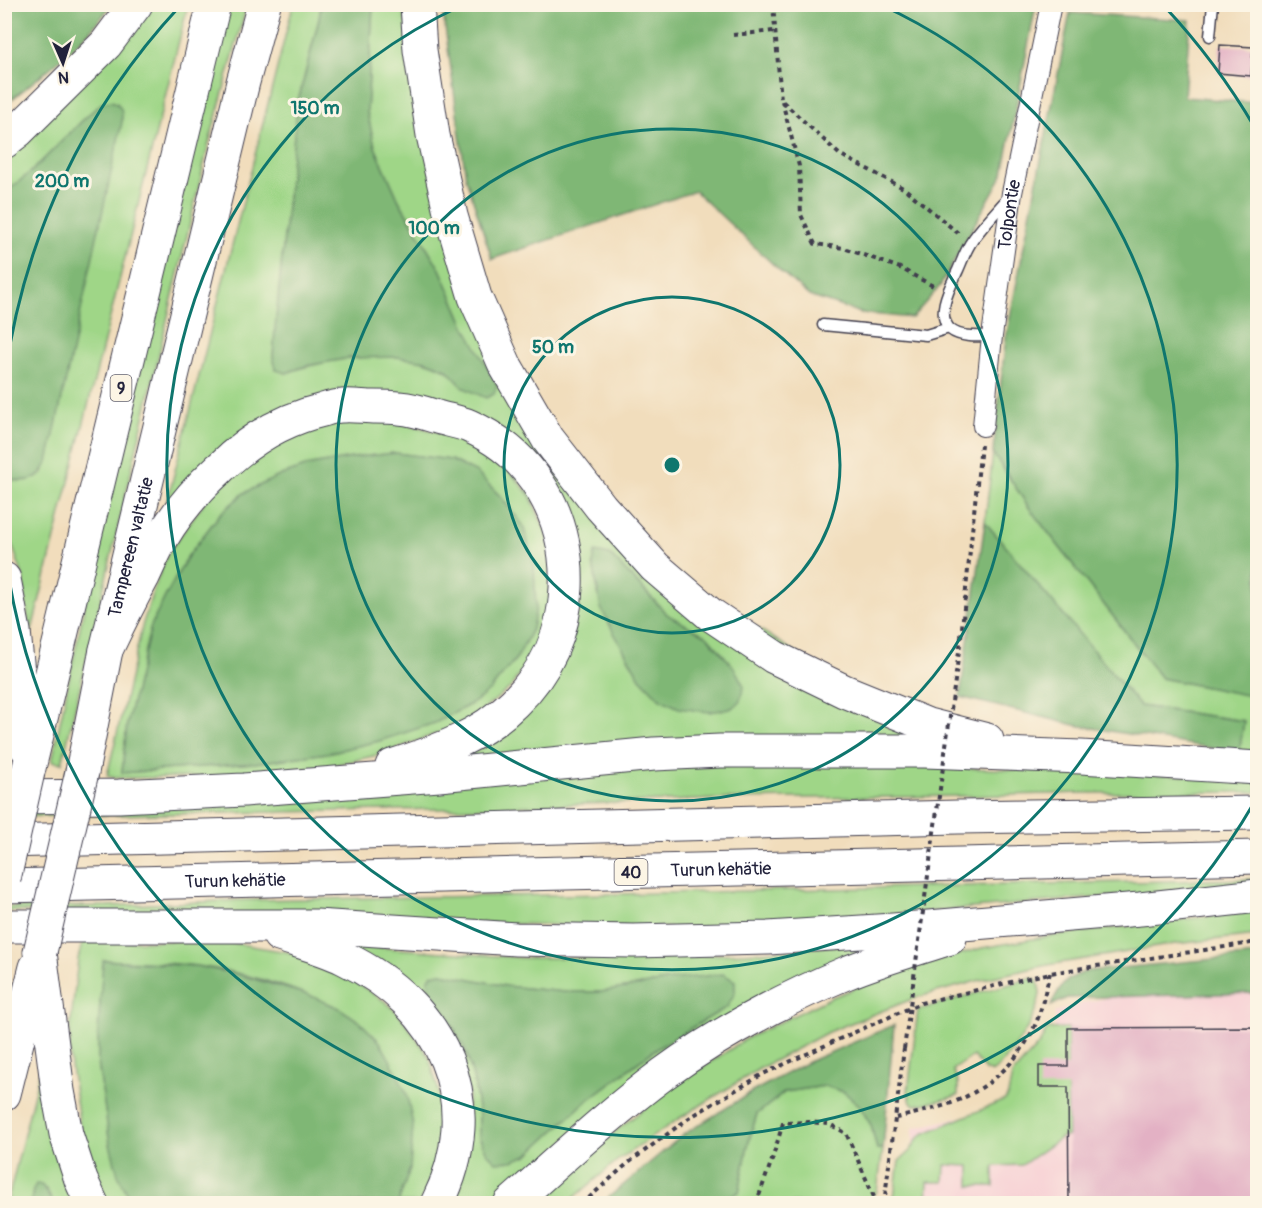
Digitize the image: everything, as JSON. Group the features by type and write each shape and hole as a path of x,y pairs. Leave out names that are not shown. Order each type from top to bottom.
{"highway":[{"path":"4,142 106,44 136,4"},
{"name":"9","path":"4,879 214,4"},
{"name":"Tampereen valtatie","path":"4,1094 82,772 106,650 243,82 264,4"},
{"path":"417,4 420,50 433,135 451,216 475,297 505,365 548,439 601,507 655,567 710,614 774,657 844,691 928,724 1043,756"},
{"path":"106,650 162,538 184,506 220,467 260,436 300,416 341,406 401,408 466,425 481,432 504,447 536,479 558,524 566,560 566,590 563,615 552,652 524,693 501,715 477,732 428,755 339,782"},
{"path":"4,579 14,631 28,772"},
{"path":"4,797 119,796 244,790 439,775 654,754 720,751 925,751 1257,768"},
{"path":"4,840 958,817 1257,813"},
{"name":"Turun kehätie","path":"4,886 1257,857"},
{"path":"4,926 316,926 516,939 633,941 779,937 1003,921 1257,896"},
{"path":"510,1203 609,1117 663,1074 750,1019 848,972 1003,921"},
{"path":"251,926 343,957 368,971 404,999 420,1015 434,1035 447,1058 453,1079 459,1121 449,1176 437,1203"},
{"path":"40,952 64,1123 75,1164 92,1203"}],"street":[{"name":"Tolpontie","path":"983,426 992,336 1012,193 1051,4"}],"lane":[{"path":"1210,36 1213,4"},
{"path":"992,336 960,334 949,328 945,321 944,310 947,293 970,243 1012,193"},
{"path":"823,325 926,335 949,328"}],"path":[{"path":"772,4 781,100 799,166 801,215 815,244 844,248 900,268 947,293"},
{"path":"733,35 774,31"},
{"path":"781,100 839,154 905,189 970,243"},
{"path":"884,1203 961,637 983,426"},
{"path":"582,1203 627,1164 689,1118 763,1074 921,1003 1050,973 1257,942"},
{"path":"896,1118 947,1104 979,1090 998,1076 1016,1058 1029,1038 1038,1016 1050,973"},
{"path":"756,1203 783,1123 809,1122 829,1124 846,1133 877,1203"}],"shaded area":[{"path":"1257,970 1257,1203 912,1204 913,1128 1054,1096 1055,1012 1144,989"}],"green space":[{"path":"5,4 111,5 75,46 5,105"},
{"path":"442,4 1036,5 1003,174 940,286 912,318 861,313 809,296 695,191 492,259 466,178"},
{"path":"149,5 188,5 30,638 23,576 5,525 5,477 24,481 43,473 118,104 112,101 102,104 90,113 33,170 5,193 5,158"},
{"path":"230,5 247,5 209,143 62,763 52,761 89,584 194,138"},
{"path":"293,5 321,5 297,106 273,357 286,373 322,363 365,357 408,358 444,369 464,388 464,324 440,269 399,201 375,147 367,112 373,5 402,5 457,264 608,532 929,738 444,762 477,750 497,738 512,727 533,703 579,554 455,406 436,399 416,395 357,394 164,514","holes":["593,564 629,574 668,615 601,608"]},
{"path":"321,5 373,5 367,112 375,147 399,201 440,269 464,324 497,385 494,394 486,398 464,388 446,369 426,361 397,357 350,358 306,366 286,373 276,370 273,357 275,329 297,106"},
{"path":"1070,13 1190,20 1184,97 1257,103 1258,672 1251,696 1161,678 1030,509 993,453 1006,337"},
{"path":"111,101 121,109 122,122 48,462 40,474 31,480 19,481 5,478 5,193 33,170 90,113 102,103"},
{"path":"385,419 471,440 525,484 552,546 554,596 537,646 511,687 468,722 382,754 330,766 242,777 115,778 107,776 143,623 168,553 210,494 270,446 310,430 354,420","holes":["395,453 451,460 477,473 500,496 523,525 532,629 518,656 490,690 379,741 327,753 254,763 122,773 127,724 151,626 188,556 220,514 311,465"]},
{"path":"395,453 451,460 477,473 500,496 523,525 534,564 536,608 532,629 518,656 490,690 475,702 435,723 379,741 327,753 254,763 122,773 127,724 151,626 188,556 220,514 244,493 279,476 311,465"},
{"path":"993,453 1030,509 1161,678 1257,697 1257,754 1239,753 1244,721 1140,706 985,522"},
{"path":"985,522 1140,706 1244,721 1239,753 1075,725 960,697"},
{"path":"595,552 610,555 668,615 707,636 733,666 744,686 738,704 730,709 709,712 679,708 660,699 640,678 601,608 593,564"},
{"path":"788,762 1258,778 1257,792 722,799 441,809 5,817 4,811 614,770"},
{"path":"1258,879 1257,884 723,929 5,911 4,907 108,906 243,900"},
{"path":"1257,910 1257,935 1175,944 1048,965 988,978 915,998 828,1032 759,1069 680,1118 618,1160 568,1203 528,1204 605,1139 675,1085 749,1037 830,998 899,971 982,948 1044,937"},
{"path":"83,940 227,942 288,952 310,959 354,981 386,1002 400,1015 429,1056 438,1089 441,1135 434,1179 420,1203 398,1203 410,1168 339,1008 305,994 233,972 185,965 104,960 98,1062 110,1144 132,1203 106,1203 84,1155 70,1059 70,1031 78,959"},
{"path":"904,940 591,1122 494,1204 453,1203 469,1092 345,945 524,958 670,957","holes":["441,973 506,986 564,992 601,992 678,979 727,1007 655,1050 584,1103 528,1155 479,1137 479,1115 474,1081 466,1051 451,1024 432,974"]},
{"path":"1257,955 1257,993 1067,998 1051,1006 1057,992 1065,983 1074,976 1088,971"},
{"path":"103,960 196,966 234,973 309,995 339,1008 359,1021 380,1042 407,1095 413,1125 410,1168 398,1203 132,1203 118,1175 110,1144 98,1062"},
{"path":"441,973 506,986 564,992 601,992 723,974 735,981 735,993 727,1007 654,1050 584,1103 528,1155 512,1161 496,1162 487,1153 479,1137 479,1115 474,1081 466,1051 430,992 428,981 432,974"},
{"path":"1033,978 1037,980 1040,994 1034,1015 1015,1047 1000,1065 993,1072 986,1071 973,1056 953,1070 958,1082 958,1095 915,1105 911,1103 908,1091 918,1010"},
{"path":"894,1025 883,1149 877,1149 871,1125 859,1105 844,1092 825,1086 785,1092 757,1114 749,1140 739,1192 714,1203 602,1203 684,1134 752,1092 808,1062"},
{"path":"1068,1028 1068,1136 1062,1137 1022,1165 994,1166 994,1186 970,1186 970,1166 945,1165 944,1182 928,1182 927,1203 893,1204 899,1161 911,1150 918,1138 1005,1100 1012,1075 1040,1043 1047,1029"},
{"path":"43,1057 76,1203 53,1203 46,1189 33,1190 31,1203 7,1204"},
{"path":"825,1086 844,1092 859,1105 871,1125 877,1149 883,1149 877,1191 867,1203 714,1204 739,1192 749,1140 757,1114 785,1092"},
{"path":"36,1184 42,1185 53,1203 31,1203"}],"building":[{"path":"1220,45 1253,47 1251,76 1218,73"},
{"path":"1257,1027 1257,1203 1069,1203 1068,1087 1039,1087 1039,1066 1068,1066 1068,1028"}]}
